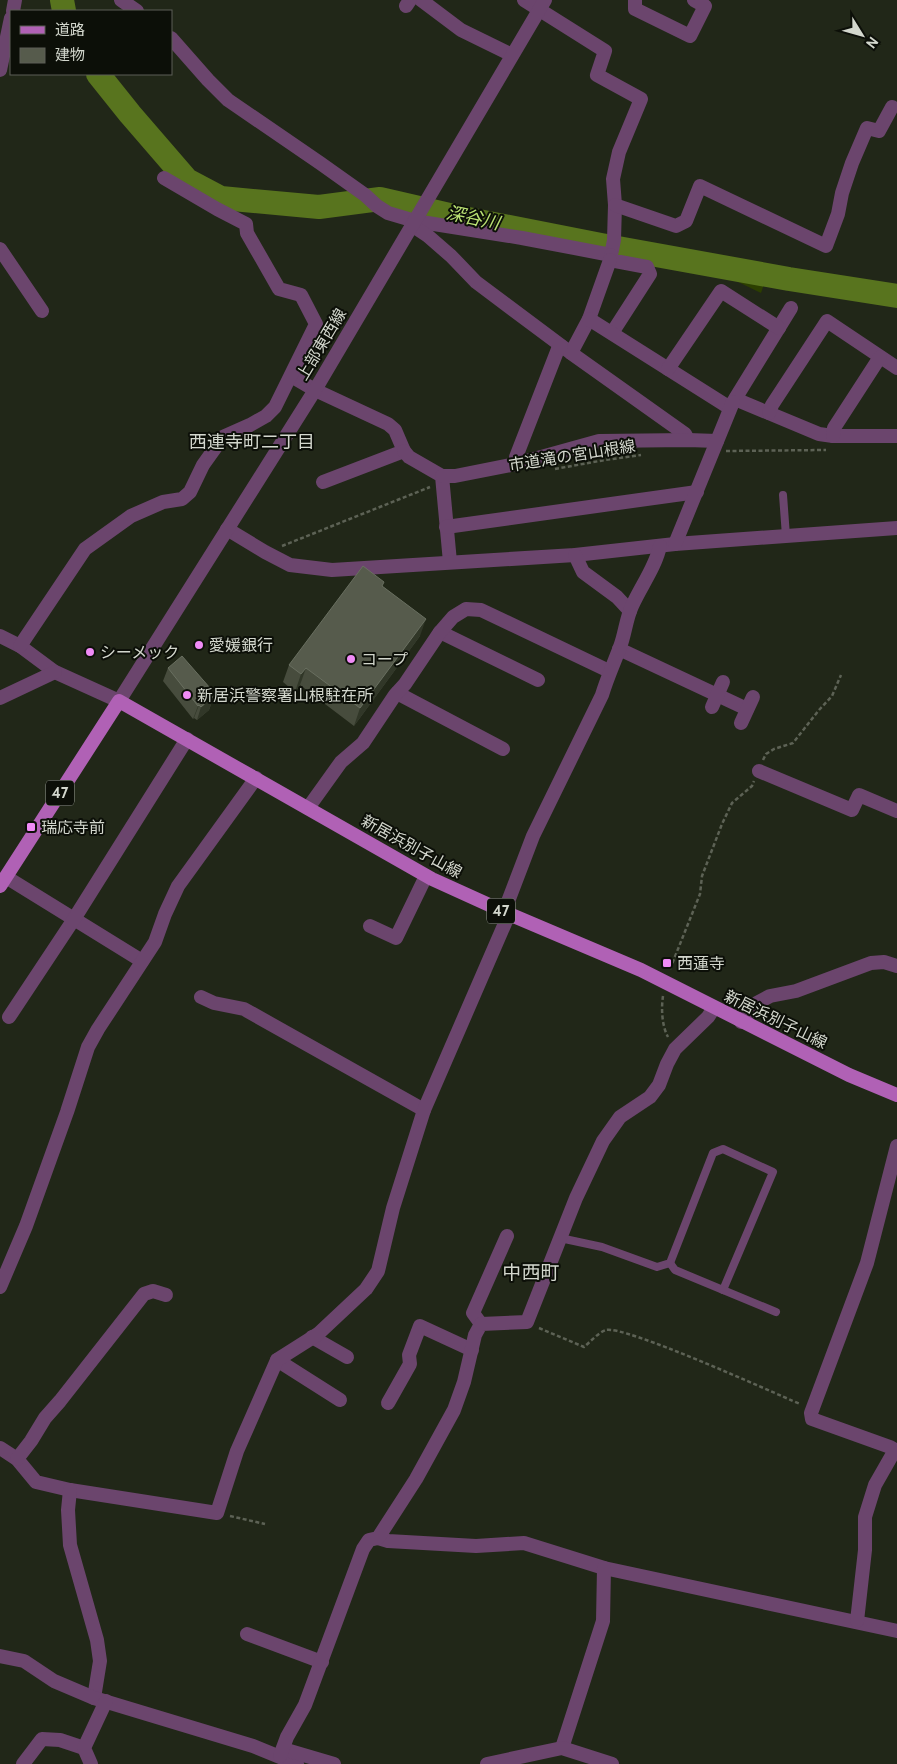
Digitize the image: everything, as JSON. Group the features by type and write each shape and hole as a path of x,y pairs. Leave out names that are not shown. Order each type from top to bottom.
{"main road":[{"name":"新居浜別子山線","path":"119,701 426,876 506,913 641,970 849,1075 897,1094"},
{"name":"47","path":"3,882 119,701"}],"street":[{"path":"121,0 136,10"},
{"path":"420,0 461,30 512,55"},
{"path":"516,464 516,457 566,349 589,319 612,252 615,205 613,179 619,152 641,100 597,76 605,51 542,5 524,0"},
{"path":"635,0 635,9 690,36 705,6 694,0"},
{"name":"上部東西線","path":"119,701 315,390 542,5"},
{"path":"0,70 10,23"},
{"path":"172,39 228,100 388,213 415,222 612,252 647,267 650,274 612,333"},
{"path":"615,205 676,226 686,221 700,186 826,246 838,214 842,193 852,163 867,128 879,131 892,107"},
{"path":"20,646 85,549 131,516 162,502 182,499 190,492 203,465 223,437 266,416 275,407 316,324 301,296 279,290 247,233 246,224 164,178"},
{"path":"415,222 476,282 685,434 688,440"},
{"path":"0,249 42,311"},
{"path":"668,369 721,291 779,328"},
{"path":"675,544 732,404 791,308"},
{"path":"589,319 668,369 732,404 769,413 819,434 831,443 897,436"},
{"path":"769,413 772,405 827,322 897,368"},
{"path":"831,443 834,428 880,357"},
{"path":"291,376 315,390 388,424 395,430 404,451 409,457 442,482 450,562"},
{"path":"442,482 455,476 516,464 599,441 688,440 716,446"},
{"path":"323,482 404,451"},
{"path":"446,526 697,492"},
{"path":"227,529 290,565 332,570 575,554 675,544 897,528"},
{"path":"0,1448 16,1458 36,1482 70,1490 216,1513 237,1451 277,1360 312,1337 366,1289 378,1271 393,1208 424,1110 506,913 533,836 602,695 630,612 640,587 658,558 660,546"},
{"path":"575,554 584,572 617,597 630,612"},
{"path":"308,808 341,762 363,743 440,632 453,617 466,610 481,610 609,671"},
{"path":"440,632 538,680"},
{"path":"0,636 20,646 56,672 119,701"},
{"path":"619,649 677,668 712,692 715,702"},
{"path":"0,698 56,672"},
{"path":"715,702 723,682"},
{"path":"398,693 503,749"},
{"path":"715,702 750,703 741,723"},
{"path":"9,1017 74,919 188,739"},
{"path":"759,771 852,810 859,795 897,811"},
{"path":"0,1286 26,1226 88,1047 155,942 178,886 256,778"},
{"path":"370,926 396,938 426,876"},
{"path":"3,882 74,919 142,961"},
{"path":"741,1022 757,1003 770,996 796,991 870,963 884,962 897,966"},
{"path":"201,997 214,1003 244,1009 424,1110"},
{"path":"481,1324 527,1322 576,1198 603,1141 620,1117 650,1097 659,1085 675,1049 708,1018 714,1008"},
{"path":"857,1622 865,1550 865,1517 875,1485 895,1450 812,1419 810,1413 867,1262 897,1146"},
{"path":"481,1324 473,1313 507,1236"},
{"path":"16,1458 31,1441 45,1418 144,1294 153,1290 166,1294"},
{"path":"378,1538 416,1479 454,1410 464,1382 475,1335 481,1324"},
{"path":"388,1403 410,1364 409,1355 420,1326 472,1350"},
{"path":"312,1337 347,1357"},
{"path":"277,1360 340,1400"},
{"path":"70,1490 68,1510 70,1545 97,1640 100,1661 100,1700 84,1748 91,1764"},
{"path":"281,1752 305,1705 363,1548 369,1540 378,1538 388,1541 476,1546 524,1543 604,1568 897,1630"},
{"path":"562,1748 603,1621 604,1568"},
{"path":"247,1634 322,1662"},
{"path":"0,1656 24,1661 54,1681 100,1700 244,1743 334,1764"},
{"path":"23,1764 42,1739 60,1740 84,1748"},
{"path":"487,1764 562,1748 612,1764"},
{"path":"281,1752 297,1764"}],"lane":[{"path":"783,495 786,536"},
{"path":"670,1263 713,1153 723,1149 773,1172 723,1290"},
{"path":"560,1238 602,1247 657,1267 670,1263"},
{"path":"670,1263 675,1270 776,1312"}],"path":[{"path":"716,446 732,452 831,443"},
{"name":"市道滝の宮山根線","path":"547,470 641,455"},
{"path":"265,552 442,482"},
{"path":"675,1049 665,1031 662,1004 664,982 700,894 702,876 722,824 732,803 752,786 766,754 774,749 793,743 832,696 841,675"},
{"path":"527,1322 532,1326 584,1347 604,1330 616,1330 664,1347 812,1409"},
{"path":"216,1513 265,1524"}],"green space":[{"path":"730,278 766,278 761,293"}],"building":[{"name":"コープ","path":"363,566 384,582 382,586 426,619 360,708 306,668 301,674 289,665"},
{"path":"182,656 210,688 208,690 214,696 201,707 198,706 168,668"}],"waterway":[{"name":"深谷川","path":"62,0 64,10"},
{"name":"深谷川","path":"99,75 187,180 221,198 319,207 380,199 458,217 601,245 789,279 897,296"}],"place":[{"name":"愛媛銀行","path":"199,645"},
{"name":"シーメック","path":"90,652"},
{"name":"コープ","path":"351,659"},
{"name":"新居浜警察署山根駐在所","path":"187,695"},
{"name":"瑞応寺前","path":"31,827"},
{"name":"西蓮寺","path":"667,963"}],"district":[{"name":"西連寺町二丁目","path":"252,442"},
{"name":"中西町","path":"531,1272"}]}
